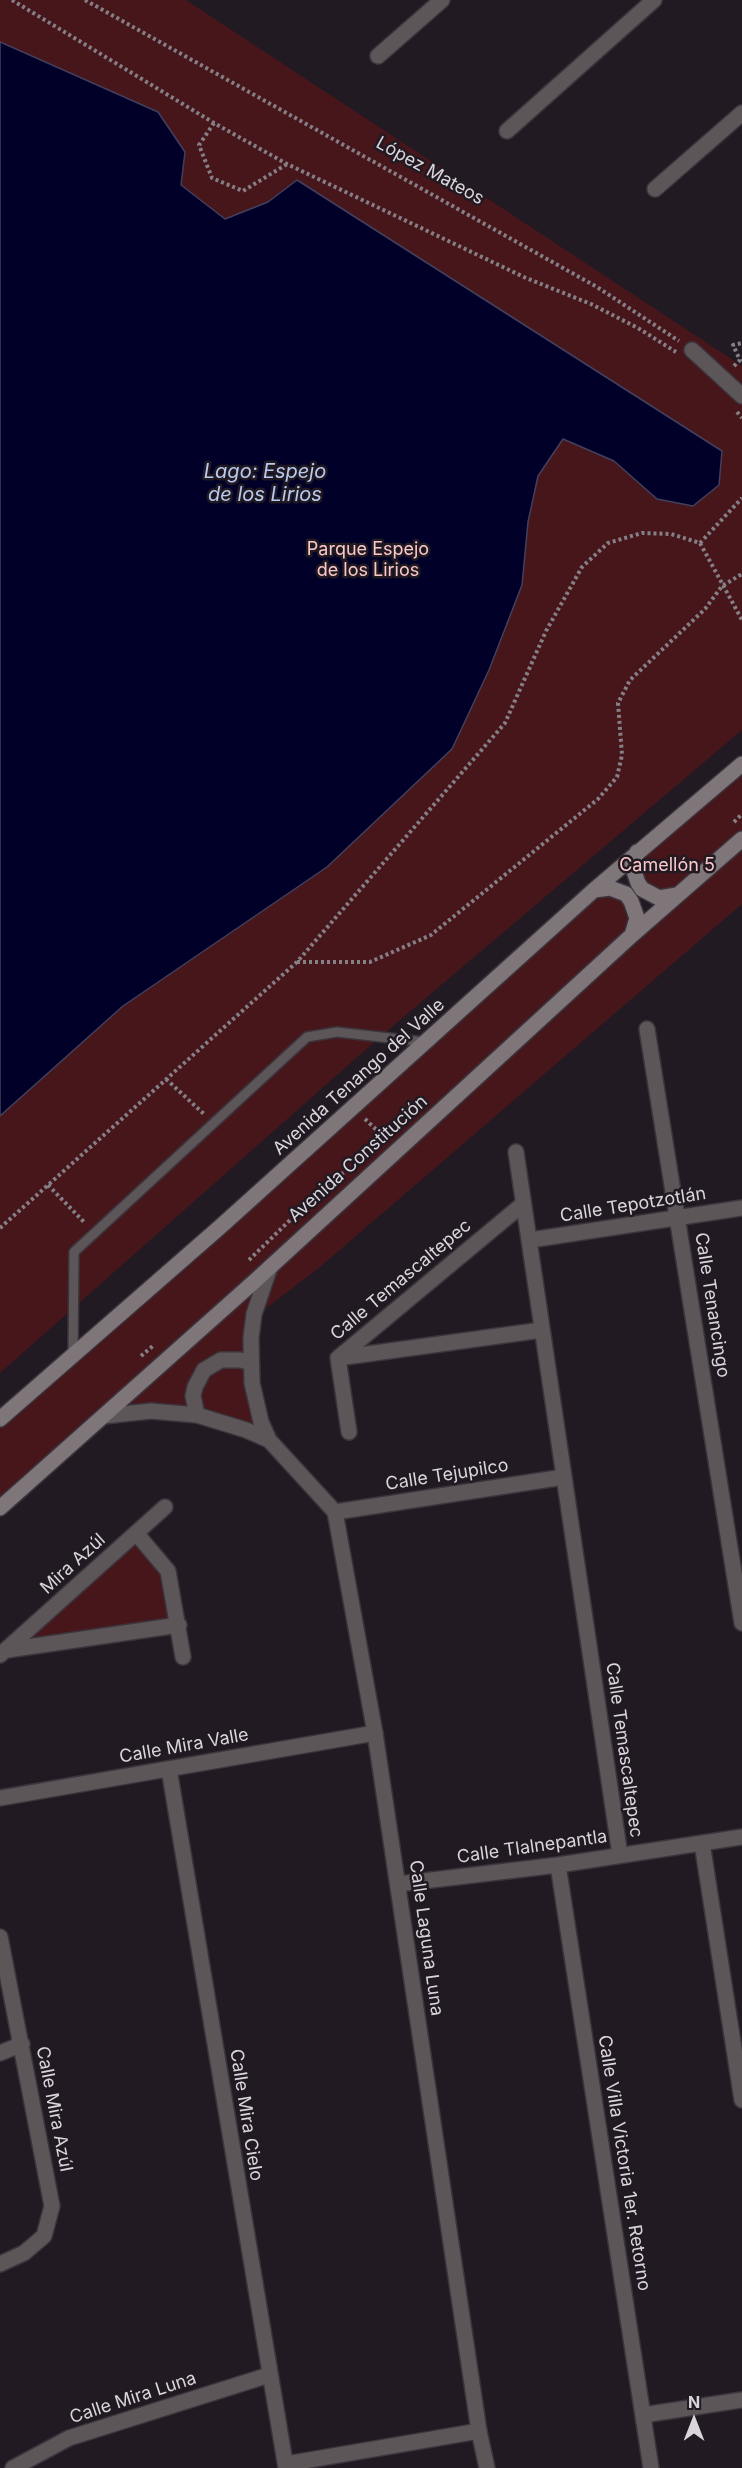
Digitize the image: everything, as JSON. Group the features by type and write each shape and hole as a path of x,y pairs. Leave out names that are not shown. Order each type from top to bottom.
{"main road":[{"name":"Avenida Tenango del Valle","path":"0,1419 354,1108 637,852 742,764"},
{"name":"Avenida Constitución","path":"0,1508 270,1267 632,935 742,839"},
{"path":"637,852 633,868 642,889 659,898 678,896"},
{"path":"594,890 610,888 626,894 637,918 632,935"}],"street":[{"path":"378,56 442,0"},
{"path":"507,131 654,0"},
{"path":"655,189 742,113"},
{"path":"685,352 739,403"},
{"name":"Calle Tenancingo","path":"647,1029 742,1623"},
{"path":"516,1152 523,1204"},
{"name":"Calle Temascaltepec","path":"338,1358 523,1204 620,1855"},
{"name":"Calle Tepotzotlán","path":"530,1240 742,1208"},
{"path":"270,1267 260,1290 254,1314 250,1364 256,1403 269,1440 335,1512"},
{"name":"Calle Temascaltepec","path":"338,1358 542,1330"},
{"path":"338,1358 349,1432"},
{"path":"198,1415 193,1396 204,1370 221,1360 241,1360 250,1364"},
{"path":"104,1416 151,1411 198,1415 269,1440"},
{"name":"Calle Tejupilco","path":"335,1512 564,1477"},
{"name":"Mira Azúl","path":"3,1653 165,1507"},
{"name":"Calle Laguna Luna","path":"335,1512 375,1733 479,2431 487,2468"},
{"path":"136,1533 168,1571 183,1657"},
{"name":"Mira Azúl","path":"3,1653 178,1625"},
{"name":"Calle Mira Valle","path":"0,1798 375,1733"},
{"name":"Calle Mira Cielo","path":"169,1769 286,2466"},
{"name":"Calle Tlalnepantla","path":"398,1884 558,1865 742,1837"},
{"path":"702,1843 742,2100"},
{"name":"Calle Villa Victoria 1er. Retorno","path":"558,1865 651,2468"},
{"name":"Calle Mira Azúl","path":"0,1937 52,2206 44,2236 24,2253 0,2264"},
{"path":"0,2053 22,2044"},
{"name":"Calle Mira Luna","path":"12,2468 69,2439 269,2375"},
{"path":"643,2415 742,2400"},
{"path":"286,2466 479,2431"}],"lane":[{"path":"72,1356 74,1252 307,1036 337,1032 428,1042"}],"path":[{"path":"12,0 214,123 287,164 525,278 591,304 685,352"},
{"name":"López Mateos","path":"85,0 597,287 685,352"},
{"path":"214,123 199,145 212,178 243,191 287,164"},
{"path":"739,403 742,418"},
{"path":"700,543 742,498"},
{"path":"0,1227 297,962 505,723 546,631 582,567 608,543 642,533 671,534 700,543 742,620"},
{"path":"297,962 370,962 431,935 598,799 617,777 622,755 618,703 630,680 705,609 722,586 742,574"},
{"path":"166,1079 214,1123"},
{"path":"354,1108 397,1150"},
{"path":"48,1185 96,1234"}],"green space":[{"name":"Parque Espejo de los Lirios","path":"0,0 186,0 742,366 742,730 380,1037 0,1373"},
{"name":"Camellón 5","path":"742,768 742,837 677,894 651,893 636,867 637,860"},
{"path":"742,848 742,904 320,1267 260,1313 275,1270 477,1084"},
{"path":"595,892 623,895 634,926 0,1505 0,1421"},
{"path":"258,1286 252,1298 242,1354 214,1359 189,1410 120,1408"},
{"path":"221,1366 245,1368 256,1426 203,1411 200,1392 209,1373"},
{"path":"135,1539 164,1572 174,1619 20,1643"}],"water":[{"name":"Lago: Espejo de los Lirios","path":"0,42 158,112 185,152 181,185 225,219 268,202 297,180 722,451 719,485 693,506 657,499 614,461 563,439 538,476 528,522 522,585 489,670 452,749 327,867 123,1006 0,1116"}]}
